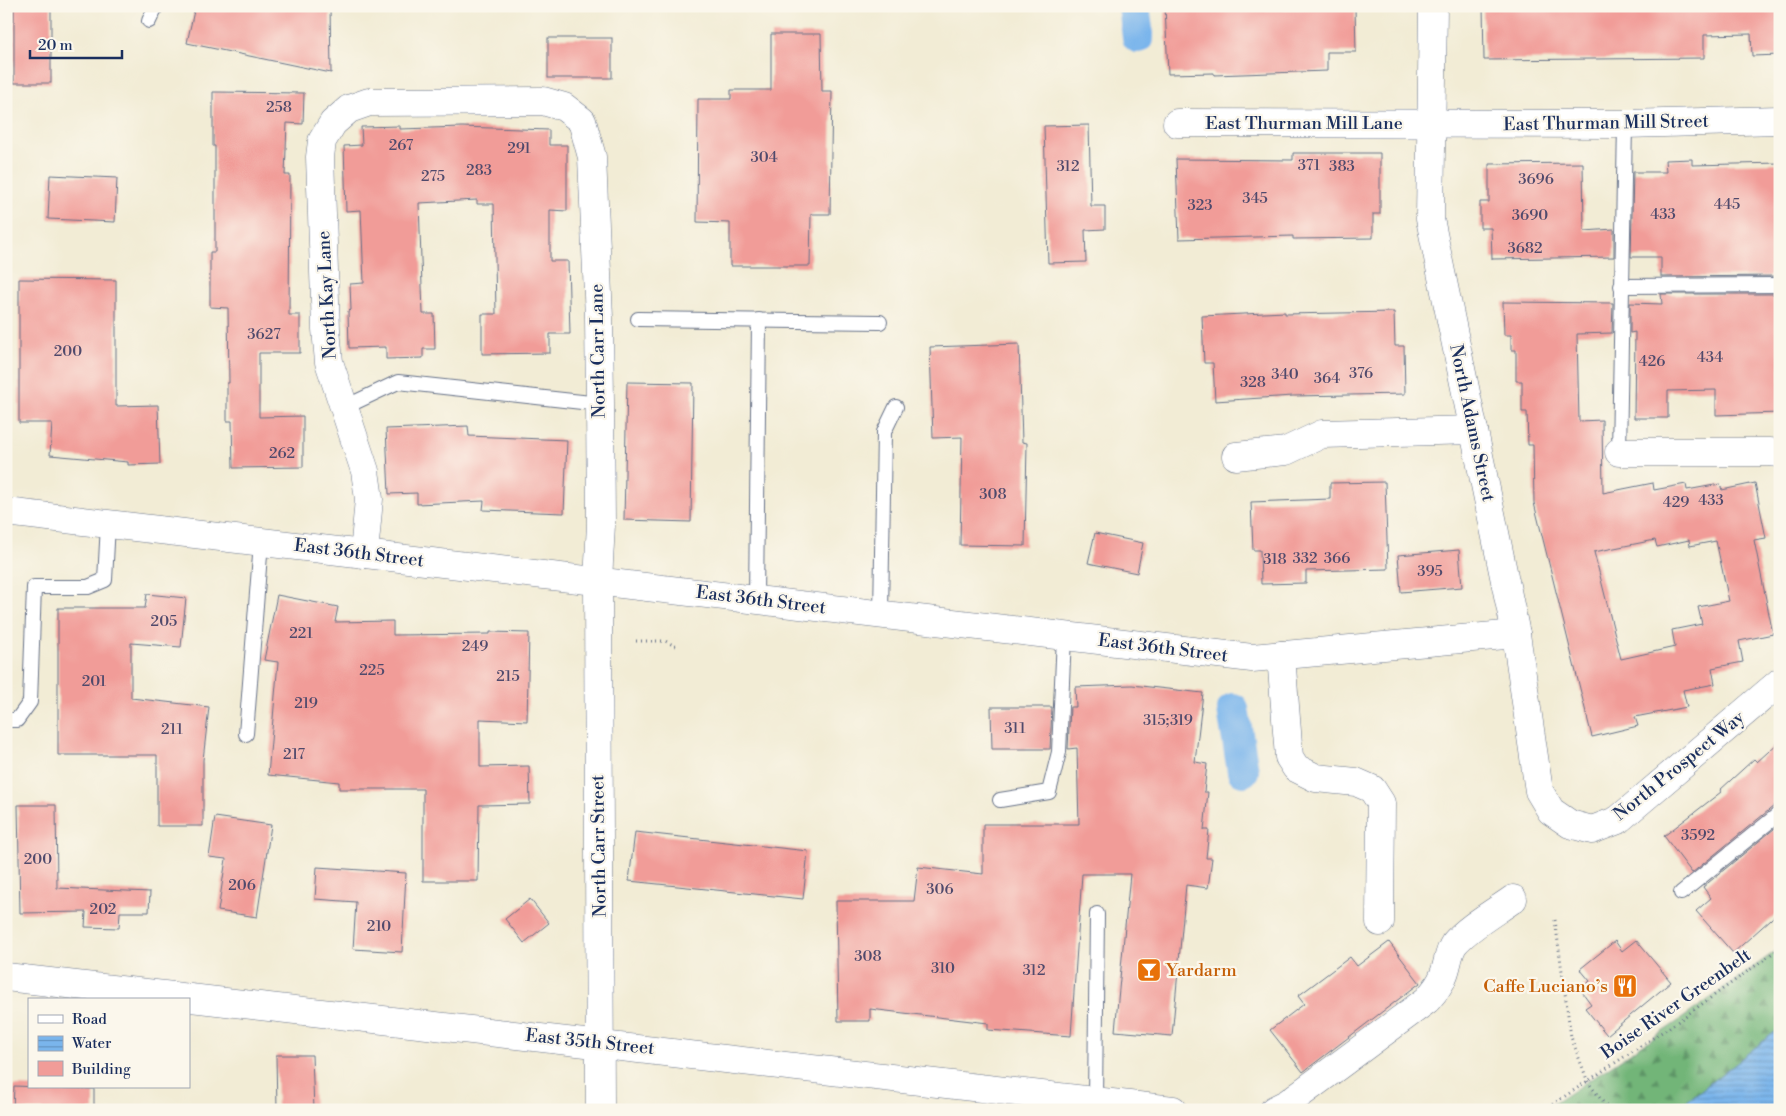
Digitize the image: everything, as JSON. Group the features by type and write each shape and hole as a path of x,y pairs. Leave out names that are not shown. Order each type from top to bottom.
{"street":[{"name":"North Adams Street","path":"1433,6 1430,220 1516,634 1538,791 1551,811 1570,824"},
{"name":"North Kay Lane","path":"364,554 368,499 365,471 329,362 326,329 320,157 322,141 333,123 348,109 369,102 542,101 564,107 582,121"},
{"name":"East Thurman Mill Street","path":"1432,124 1625,124 1780,120"},
{"name":"North Carr Lane","path":"582,121 592,157 599,318 601,524 598,581"},
{"name":"East Thurman Mill Lane","path":"1177,123 1432,124"},
{"path":"1236,456 1286,451 1322,434 1474,430"},
{"path":"1619,452 1780,453"},
{"name":"East 36th Street","path":"6,512 1252,658 1516,634"},
{"name":"North Carr Street","path":"598,581 600,1110"},
{"path":"1281,655 1289,756 1296,768 1316,778 1356,782 1372,789 1381,803 1380,922"},
{"name":"North Prospect Way","path":"1570,824 1592,830 1618,820 1780,682"},
{"path":"1274,1110 1288,1103 1427,1000 1444,976 1454,945 1474,927 1513,898"},
{"name":"East 35th Street","path":"6,977 1172,1110"}],"lane":[{"path":"149,21 156,6"},
{"path":"1619,452 1625,124"},
{"path":"1621,286 1780,285"},
{"path":"638,319 880,322"},
{"path":"756,600 759,320"},
{"path":"343,408 398,382 600,404"},
{"path":"881,614 884,432 896,407"},
{"path":"6,720 17,720 30,702 34,587 88,587 105,580 108,524"},
{"path":"246,734 261,542"},
{"path":"1000,800 1049,792 1059,752 1064,636"},
{"path":"1682,893 1780,813"},
{"path":"1095,1101 1097,914"}],"path":[{"path":"636,641 665,641 677,647"},
{"name":"Boise River Greenbelt","path":"1555,920 1571,1037 1588,1082 1609,1110"},
{"name":"Boise River Greenbelt","path":"1544,1110 1677,1022 1780,948"}],"green space":[{"path":"1780,948 1780,1028 1676,1110 1544,1110 1677,1022"}],"water":[{"path":"1780,1028 1780,1110 1676,1110"}],"building":[{"path":"14,6 51,6 51,83 14,83"},
{"path":"195,6 330,6 331,73 187,43"},
{"path":"1165,6 1258,6 1259,10 1355,7 1356,52 1327,52 1327,71 1214,75 1214,73 1168,74"},
{"path":"1483,6 1780,6 1780,55 1752,56 1751,34 1704,35 1704,58 1484,60"},
{"path":"771,34 821,34 822,91 832,91 830,214 811,214 810,266 730,266 730,223 697,222 698,99 731,99 731,90 771,90"},
{"path":"548,38 612,38 612,78 548,78"},
{"path":"213,92 304,93 303,124 287,123 285,175 290,175 289,315 300,315 300,353 259,353 259,417 303,416 303,467 233,468 232,421 227,421 227,383 229,383 228,308 210,307 210,252 215,252"},
{"path":"1089,125 1091,206 1105,206 1105,229 1085,230 1086,262 1048,263 1044,126"},
{"path":"400,126 400,129 462,127 549,130 549,145 567,145 567,211 550,210 550,261 568,261 570,334 550,334 550,353 482,354 482,314 496,314 494,204 477,204 477,200 419,203 423,314 434,314 435,349 423,349 423,358 386,359 386,347 349,348 348,311 351,310 350,284 364,283 361,210 346,211 344,146 362,145 361,127"},
{"path":"1293,153 1380,153 1380,214 1373,214 1373,238 1293,239 1293,236 1179,239 1176,159 1293,160"},
{"path":"1692,159 1692,165 1780,163 1780,276 1661,277 1661,257 1631,257 1633,172 1666,172 1665,160"},
{"path":"1583,163 1584,231 1614,229 1614,257 1492,259 1491,228 1480,228 1480,202 1489,202 1489,164"},
{"path":"50,175 117,178 115,222 48,219"},
{"path":"19,279 116,280 116,406 158,405 160,464 128,465 128,462 50,455 52,423 19,423"},
{"path":"1661,294 1780,294 1780,413 1716,415 1716,390 1668,391 1668,418 1634,418 1635,332 1630,333 1630,303 1662,304"},
{"path":"1503,302 1613,303 1612,333 1577,334 1579,421 1602,420 1603,493 1653,483 1654,490 1686,484 1687,490 1720,484 1722,490 1755,483 1766,538 1754,540 1773,634 1739,641 1743,662 1712,668 1715,684 1683,690 1687,707 1635,717 1638,726 1592,737 1534,503 1533,445 1528,445 1527,412 1522,412 1522,381 1516,381 1516,350 1511,350 1511,335 1504,335","holes":["1655,540 1657,547 1689,540 1690,546 1716,541 1729,601 1698,607 1702,624 1672,630 1675,647 1621,659 1594,552"]},
{"path":"1285,312 1285,314 1394,312 1395,346 1404,346 1405,394 1293,396 1215,401 1213,363 1204,363 1202,316"},
{"path":"1019,344 1022,442 1027,443 1025,546 960,545 962,437 933,438 930,347"},
{"path":"627,382 693,383 691,522 624,520"},
{"path":"468,426 469,436 567,440 564,513 483,510 484,501 417,504 417,493 389,494 386,429"},
{"path":"1385,482 1388,569 1306,571 1306,583 1261,584 1260,550 1253,550 1251,502 1330,499 1330,483"},
{"path":"1095,533 1143,543 1137,573 1088,563"},
{"path":"1459,550 1462,587 1401,592 1398,555"},
{"path":"147,594 186,598 181,647 131,643 131,698 209,707 203,760 203,826 157,826 157,755 58,755 58,608 145,608"},
{"path":"277,595 338,607 335,622 393,621 393,635 490,634 490,632 529,633 527,721 480,719 480,767 529,766 530,804 479,805 478,881 423,881 423,789 339,789 339,782 268,775 278,662 264,660"},
{"path":"1132,685 1203,693 1195,762 1207,764 1204,792 1208,792 1204,830 1209,830 1206,858 1212,858 1208,888 1186,885 1172,1036 1115,1031 1130,874 1082,874 1071,1036 988,1030 988,1023 870,1009 870,1021 838,1021 836,901 914,901 918,867 983,874 983,824 1079,824 1077,748 1068,749 1070,707 1076,707 1075,687"},
{"path":"991,707 1052,707 1050,749 992,749"},
{"path":"1780,741 1780,804 1774,806 1692,873 1664,836 1721,792 1720,790 1754,759 1757,762"},
{"path":"18,805 56,805 57,888 150,892 149,912 120,912 119,928 85,927 86,912 20,913"},
{"path":"215,817 271,825 257,917 218,911 226,859 209,857"},
{"path":"1780,824 1780,911 1733,953 1696,911 1711,898 1703,887"},
{"path":"635,832 808,851 803,899 629,881"},
{"path":"317,867 406,873 402,952 353,949 356,902 315,899"},
{"path":"530,899 549,923 524,943 505,919"},
{"name":"Caffe Luciano’s","path":"1636,940 1671,982 1607,1035 1585,1008 1591,1004 1580,989 1590,981 1580,969 1615,941 1622,951"},
{"path":"1389,942 1420,983 1303,1072 1270,1030 1304,1004 1298,996 1350,957 1357,966"},
{"path":"276,1055 312,1055 314,1110 277,1110"},
{"path":"14,1086 94,1089 94,1110 13,1110"}],"waterway":[{"path":"1134,6 1138,37"},
{"path":"1233,709 1243,771"}],"place":[{"name":"Yardarm","path":"1149,970"},
{"name":"Caffe Luciano’s","path":"1625,986"}]}
